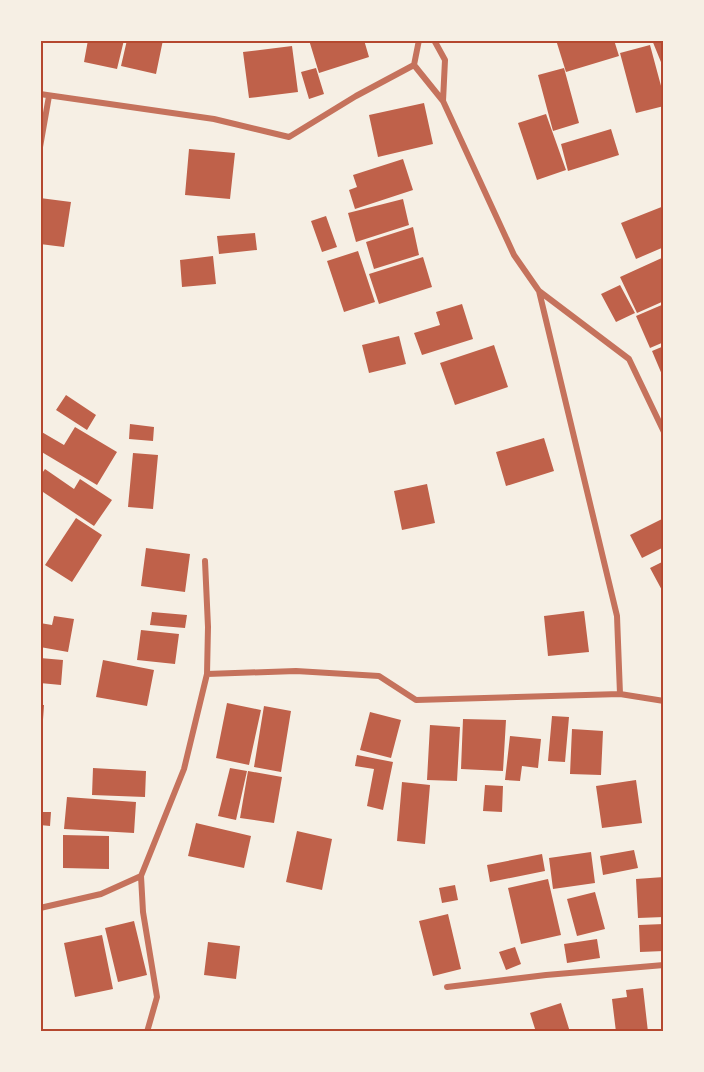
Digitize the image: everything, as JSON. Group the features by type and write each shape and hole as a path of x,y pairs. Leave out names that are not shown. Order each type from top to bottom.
{"street":[{"path":"414,65 419,40"},
{"path":"434,40 445,60 443,101"},
{"path":"40,94 214,119 289,137 356,96 414,65"},
{"path":"414,65 443,101 514,255 538,291 628,359 663,432"},
{"path":"40,147 49,96"},
{"path":"538,291 617,616 620,694"},
{"path":"147,1032 157,997 143,912 141,876 184,769 207,674 208,627 205,561"},
{"path":"207,674 296,671 379,676 416,700 620,694 663,701"},
{"path":"40,908 101,894 141,876"},
{"path":"447,987 546,975 663,965"}],"building":[{"path":"88,40 124,40 117,69 84,62"},
{"path":"127,40 163,40 156,74 121,66"},
{"path":"309,40 364,40 369,57 319,73"},
{"path":"556,40 614,40 619,56 566,72"},
{"path":"652,40 663,40 663,67"},
{"path":"650,45 664,97 664,106 636,113 620,53"},
{"path":"292,46 298,92 249,98 243,52"},
{"path":"316,68 324,94 309,99 301,72"},
{"path":"564,68 579,123 553,131 538,75"},
{"path":"424,103 433,144 378,157 369,115"},
{"path":"546,114 566,170 537,180 518,123"},
{"path":"611,129 619,155 568,171 561,144"},
{"path":"189,149 235,153 230,199 185,195"},
{"path":"403,159 413,190 355,209 349,190 357,187 353,175"},
{"path":"40,198 71,202 64,247 40,244"},
{"path":"403,199 409,225 356,242 348,213"},
{"path":"664,206 664,247 636,259 621,223"},
{"path":"326,216 337,247 322,252 311,221"},
{"path":"413,227 419,255 374,269 366,242"},
{"path":"255,233 257,250 219,254 217,236"},
{"path":"358,251 375,302 344,312 327,261"},
{"path":"213,256 216,284 182,287 180,260"},
{"path":"423,257 432,287 379,304 369,274"},
{"path":"664,257 664,301 637,313 620,277"},
{"path":"620,285 635,313 616,322 601,294"},
{"path":"462,304 473,339 422,355 414,333 440,325 436,312"},
{"path":"664,304 664,342 650,348 636,316"},
{"path":"399,336 406,364 369,373 362,345"},
{"path":"494,345 508,387 455,405 440,363"},
{"path":"664,346 664,377 663,377 652,351"},
{"path":"66,395 96,415 87,430 56,410"},
{"path":"130,424 154,427 153,441 129,439"},
{"path":"75,427 117,452 97,485 40,451 40,431 64,445"},
{"path":"544,438 554,471 506,486 496,452"},
{"path":"133,453 158,455 153,509 128,507"},
{"path":"45,469 74,489 80,479 112,500 94,526 40,490 40,476"},
{"path":"427,484 435,523 402,530 394,491"},
{"path":"76,518 102,535 72,582 45,565"},
{"path":"664,518 664,547 642,558 630,535"},
{"path":"146,548 190,554 185,592 141,586"},
{"path":"664,561 664,594 650,568"},
{"path":"584,611 589,652 548,656 544,616"},
{"path":"152,612 187,615 185,628 150,625"},
{"path":"54,616 74,619 68,652 40,647 40,623 52,625"},
{"path":"141,630 179,634 175,664 137,660"},
{"path":"40,658 63,660 61,685 40,683"},
{"path":"103,660 154,670 147,706 96,697"},
{"path":"227,703 261,710 249,765 216,758"},
{"path":"40,705 44,705 42,734 40,734"},
{"path":"264,706 291,711 281,772 254,767"},
{"path":"370,712 401,720 391,758 360,750"},
{"path":"552,716 569,717 565,762 548,761"},
{"path":"463,719 506,720 503,771 461,769"},
{"path":"430,725 460,727 457,781 427,780"},
{"path":"572,729 603,731 601,775 570,774"},
{"path":"510,736 541,739 538,768 522,766 520,781 505,780"},
{"path":"357,755 393,762 383,810 367,806 374,769 355,766"},
{"path":"93,768 146,771 145,797 92,795"},
{"path":"230,768 247,771 236,820 218,816"},
{"path":"248,771 282,777 274,823 240,818"},
{"path":"636,780 642,823 602,828 596,786"},
{"path":"402,782 430,785 425,844 397,841"},
{"path":"485,785 503,786 502,812 483,811"},
{"path":"67,797 136,802 134,833 64,829"},
{"path":"40,812 51,812 50,826 40,825"},
{"path":"196,823 251,836 244,868 188,856"},
{"path":"297,831 332,839 322,890 286,882"},
{"path":"63,835 109,836 109,869 63,868"},
{"path":"634,850 638,868 603,875 600,856"},
{"path":"591,852 595,883 553,889 549,858"},
{"path":"542,854 545,871 490,882 487,865"},
{"path":"664,877 664,917 638,918 636,879"},
{"path":"548,879 561,935 521,944 508,888"},
{"path":"455,885 458,900 442,903 439,888"},
{"path":"595,892 605,929 577,936 567,899"},
{"path":"448,914 461,969 433,976 419,921"},
{"path":"134,921 147,975 118,982 105,928"},
{"path":"664,924 664,951 640,952 639,925"},
{"path":"102,935 113,989 75,997 64,943"},
{"path":"597,939 600,958 567,963 564,944"},
{"path":"208,942 240,946 236,979 204,975"},
{"path":"515,947 521,964 506,970 499,952"},
{"path":"643,988 648,1032 616,1032 612,999 627,997 626,990"},
{"path":"561,1003 570,1032 536,1032 530,1013"}]}
